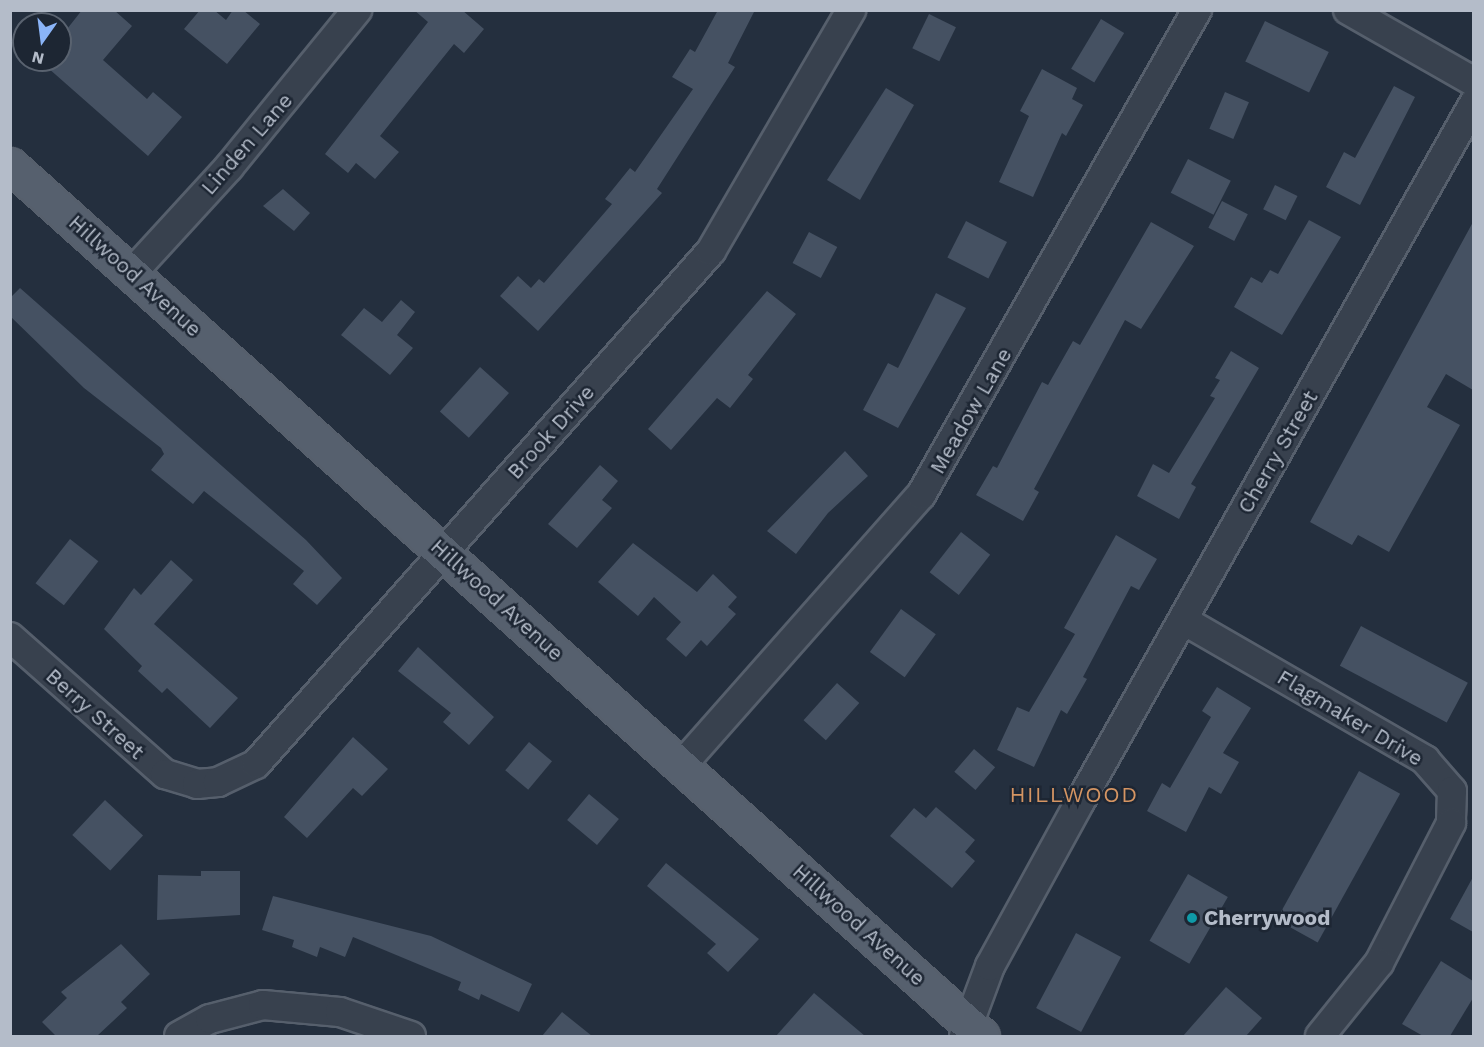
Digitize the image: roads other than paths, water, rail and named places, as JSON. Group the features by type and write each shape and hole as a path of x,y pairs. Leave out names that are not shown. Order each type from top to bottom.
{"main road":[{"name":"Hillwood Avenue","path":"10,165 444,552 972,1033"}],"street":[{"name":"Linden Lane","path":"132,273 229,167 357,10"},
{"name":"Brook Drive","path":"185,781 218,782 256,764 711,251 851,10"},
{"name":"Meadow Lane","path":"681,766 921,495 1197,10"},
{"path":"1348,10 1473,82"},
{"name":"Cherry Street","path":"972,1033 990,966 1473,103"},
{"name":"Flagmaker Drive","path":"1183,620 1425,760 1452,791 1462,822 1380,963 1320,1036"},
{"name":"Berry Street","path":"10,637 151,765 185,781"},
{"path":"179,1036 210,1018 263,1005 340,1012 411,1036"}],"place":[{"name":"Cherrywood","path":"1192,918"}],"district":[{"name":"HILLWOOD","path":"1074,795"}]}
